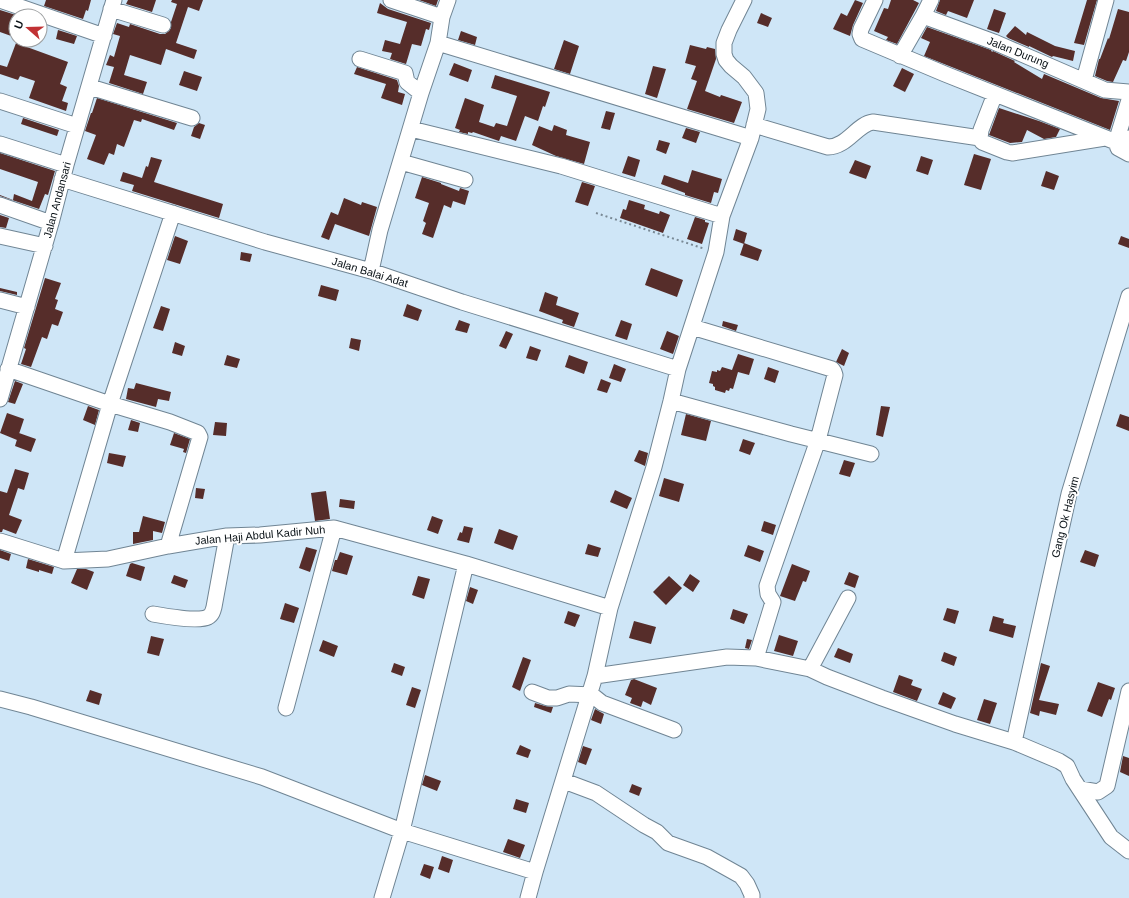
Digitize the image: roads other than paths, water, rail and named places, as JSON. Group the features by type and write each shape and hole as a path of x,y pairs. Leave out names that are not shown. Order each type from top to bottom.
{"street":[{"path":"0,0 104,36"},
{"path":"391,0 442,17"},
{"path":"371,271 380,230 421,93 438,43 442,17 448,0"},
{"path":"528,898 595,676 610,608 654,468 672,401 678,369 716,252 722,216 752,132 758,109 756,93 744,77 726,60 724,54 724,43 744,0"},
{"path":"875,0 860,34 862,39 995,94 1121,142"},
{"path":"900,56 931,0"},
{"path":"1084,80 1106,0"},
{"path":"110,3 163,25"},
{"name":"Jalan Andansari","path":"0,399 52,223 77,126 90,87 104,36 110,3"},
{"name":"Jalan Durung","path":"923,16 994,42 1105,90 1129,92"},
{"path":"438,43 752,132 828,147 836,147 866,124 873,122 980,138"},
{"path":"360,58 405,73 407,82 421,93"},
{"path":"90,87 192,118"},
{"path":"995,94 981,130 980,138 982,142 1007,152 1012,153 1121,142"},
{"path":"1121,142 1129,100"},
{"path":"0,101 77,126"},
{"path":"411,129 561,166 722,216"},
{"name":"Jalan Balai Adat","path":"0,144 64,172 173,213 266,242 371,271 462,302 678,369"},
{"path":"401,162 464,180"},
{"path":"0,205 52,223"},
{"path":"64,560 110,404 173,213"},
{"path":"0,236 45,246"},
{"name":"Gang Ok Hasyim","path":"1014,742 1069,494 1129,296"},
{"path":"0,300 27,307"},
{"path":"692,327 832,369 835,375 818,440 767,586 768,594 773,602 773,606 756,658"},
{"path":"8,369 198,433 200,438 168,546"},
{"path":"672,401 791,434 871,454"},
{"path":"286,708 334,528"},
{"name":"Jalan Haji Abdul Kadir Nuh","path":"0,541 64,560 108,559 168,546 227,536 260,535 334,528 466,564 610,608"},
{"path":"153,614 173,618 207,618 211,615 214,607 227,536"},
{"path":"382,898 402,831 466,564"},
{"path":"810,669 848,598"},
{"path":"595,676 727,657 756,658 810,669 882,698 955,724 1014,742 1059,761 1066,766 1111,837 1129,851"},
{"path":"1080,789 1098,792 1107,786 1129,690"},
{"path":"532,692 548,698 557,698 569,694 589,694 594,696 602,704 674,730"},
{"path":"0,699 32,707 262,777 402,831 535,872"},
{"path":"564,781 596,793 644,826 657,832 668,843 707,857 741,876 747,884 752,898"}]}
